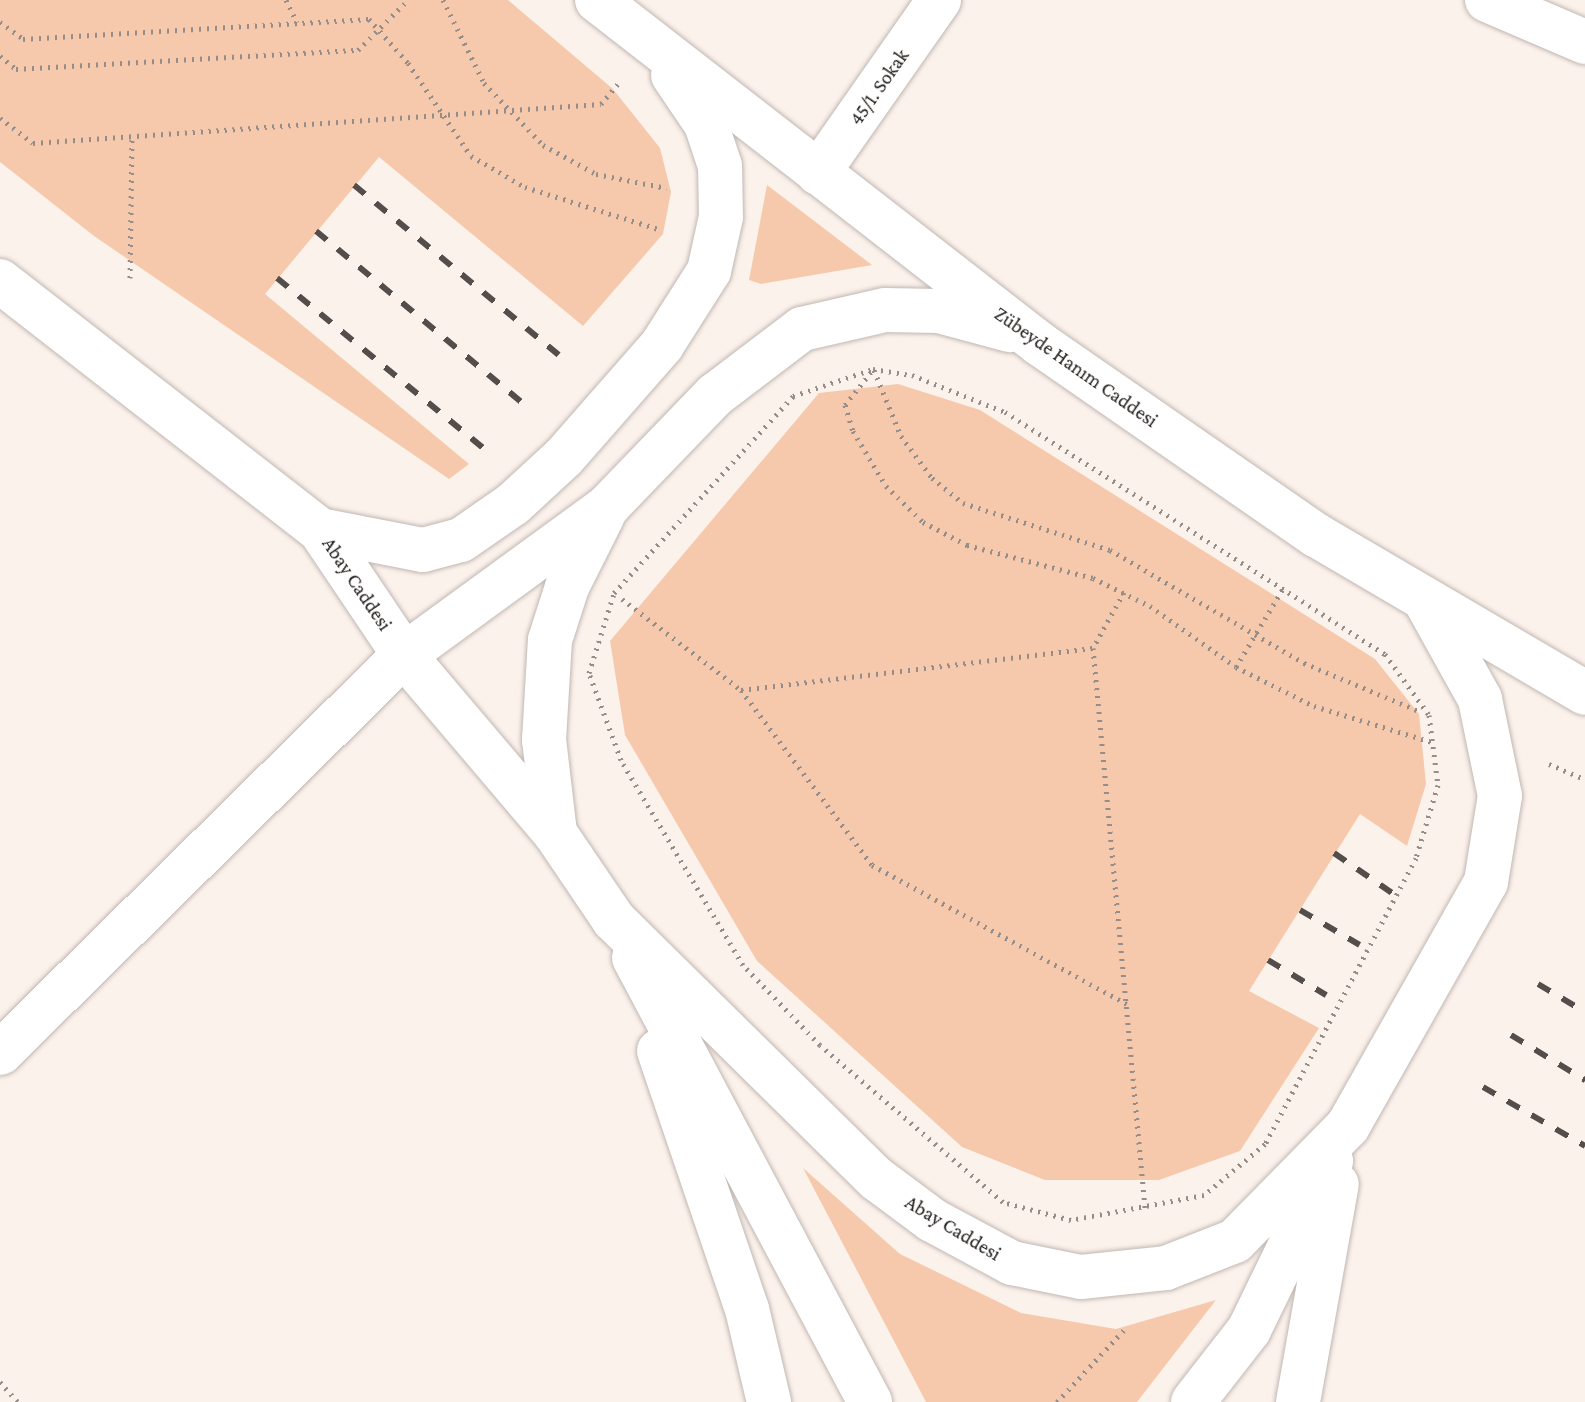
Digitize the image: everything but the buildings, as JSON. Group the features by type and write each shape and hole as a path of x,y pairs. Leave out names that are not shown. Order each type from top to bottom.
{"main road":[{"name":"Zübeyde Hanım Caddesi","path":"597,0 1040,344 1316,535 1585,693"},
{"name":"45/1. Sokak","path":"818,173 939,0"},
{"path":"1487,0 1585,42"},
{"path":"320,530 423,550 461,540 513,504 564,457 662,345 709,271 721,217 720,166 706,124 651,43"},
{"name":"Abay Caddesi","path":"5,293 320,530 404,655 555,833 614,920 864,1390"},
{"path":"0,1053 404,655 608,506 755,360 802,329 885,310 939,311 996,324 1040,344"},
{"path":"555,833 544,740 550,640 567,587 608,506"},
{"name":"Abay Caddesi","path":"614,920 877,1179 932,1220 1012,1263 1081,1277 1166,1268 1235,1241 1348,1126 1486,882 1500,796 1489,739 1480,699 1426,602"},
{"path":"614,920 747,1309 769,1402"},
{"path":"1193,1402 1249,1330 1348,1126"},
{"name":"Abay Caddesi","path":"1298,1402 1348,1126"},
{"path":"740,1402 747,1309"}],"path":[{"path":"286,0 297,23"},
{"path":"0,56 16,69 358,50 408,0"},
{"path":"443,0 484,83 543,145 596,174 676,190"},
{"path":"0,22 23,39 369,19 408,63 438,115 471,156 525,187 675,234 709,271"},
{"path":"0,118 33,143 601,104 651,43"},
{"path":"130,278 132,137"},
{"path":"885,310 873,369 845,405 853,431 886,486 923,522 967,545 1043,562 1124,592 1236,667 1314,706 1432,742"},
{"path":"873,369 901,436 932,478 963,503 1110,550 1177,586 1254,637 1429,715 1585,779"},
{"path":"873,369 912,375 1005,412 1283,589 1385,654 1429,715 1438,785 1416,858 1265,1144 1204,1195 1071,1220 1003,1202 820,1045 743,965 621,760 589,673 614,593 793,396 873,369"},
{"path":"1236,667 1316,535"},
{"path":"1124,592 1093,648 1145,1208"},
{"path":"614,593 741,690 872,865 1127,1004"},
{"path":"741,690 1093,648"},
{"path":"1057,1402 1133,1321"},
{"path":"0,1382 18,1402"}],"shaded area":[{"path":"0,0 508,0 613,89 660,148 671,192 663,234 583,326 379,157 265,294 469,464 449,479 94,236 0,162"},
{"path":"767,185 872,265 761,284 749,280"},
{"path":"898,384 980,410 1375,659 1419,714 1426,784 1407,846 1360,814 1249,991 1319,1028 1240,1151 1159,1180 1045,1180 962,1147 757,961 625,735 610,641 819,393"},
{"path":"803,1168 900,1254 1021,1313 1116,1329 1216,1300 1137,1402 926,1402"}],"railway":[{"path":"354,185 559,355"},
{"path":"316,231 521,402"},
{"path":"277,278 483,448"},
{"path":"1334,853 1395,895"},
{"path":"1300,910 1360,945"},
{"path":"1268,960 1326,995"},
{"path":"1538,984 1585,1012"},
{"path":"1511,1035 1585,1080"},
{"path":"1483,1087 1585,1146"}]}
